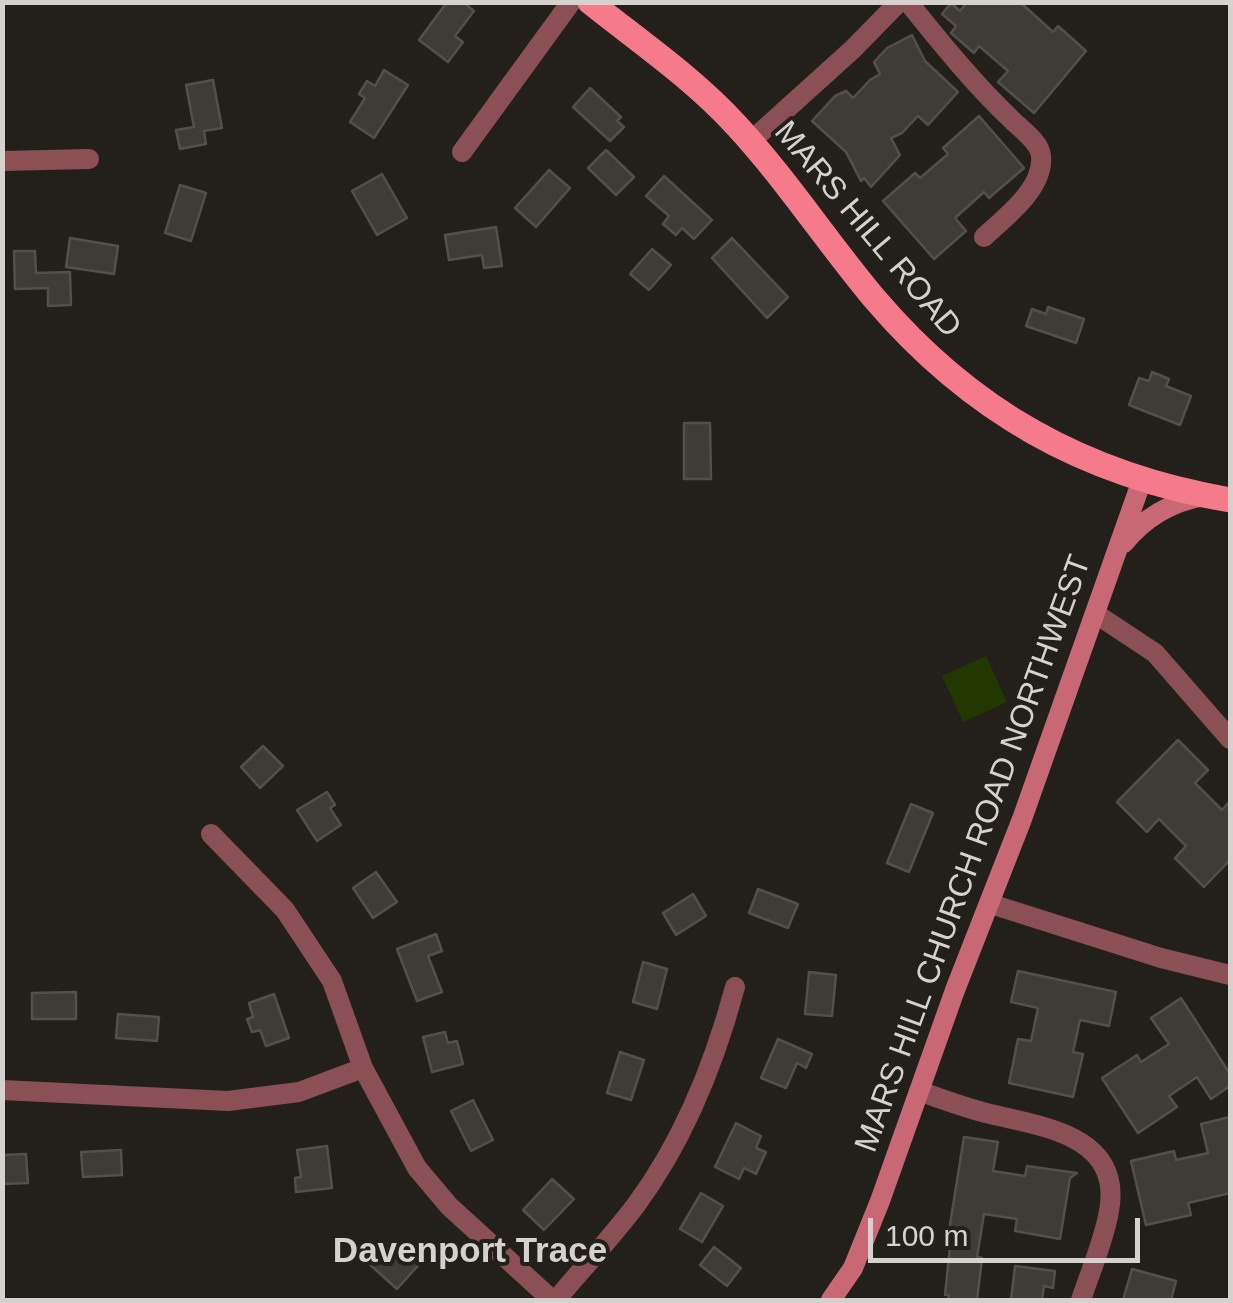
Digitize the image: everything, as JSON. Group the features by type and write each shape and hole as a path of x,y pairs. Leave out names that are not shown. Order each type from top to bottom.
{"main road":[{"name":"MARS HILL ROAD","path":"590,2 696,85 750,142 873,297 950,376 1032,434 1142,480 1219,498"}],"street":[{"path":"462,152 571,2"},
{"path":"750,142 899,2"},
{"path":"908,2 981,90 1038,145 1042,157 1023,201 984,237"},
{"path":"2,160 90,159"},
{"name":"MARS HILL CHURCH ROAD NORTHWEST","path":"831,1300 853,1268 955,990 991,904 1142,480"},
{"path":"1116,553 1150,517 1178,503 1219,498"},
{"path":"1096,614 1156,654 1230,738"},
{"path":"211,834 285,910 332,981 363,1068 417,1168 449,1206 554,1300 637,1204 682,1131 719,1048 735,988"},
{"path":"991,904 1161,958 1230,974"},
{"path":"2,1090 228,1101 299,1092 363,1068"},
{"path":"919,1091 980,1112 1056,1130 1078,1139 1098,1155 1107,1176 1110,1208 1081,1300"}],"green space":[{"path":"986,656 1007,702 963,722 942,676"}],"building":[{"path":"447,2 463,2 474,11 455,36 463,42 448,62 419,40"},
{"path":"967,2 1020,2 1053,32 1058,26 1086,51 1034,113 998,82 1008,71 979,46 974,53 951,33 956,26 942,14 951,3 960,11"},
{"path":"912,35 925,61 958,92 928,125 918,116 902,133 891,138 900,155 871,187 864,178 861,181 846,152 812,121 835,96 846,91 853,98 880,74 874,62 887,48"},
{"path":"384,70 408,85 374,138 350,122 365,98 359,94 367,81 375,86"},
{"path":"213,80 222,128 204,131 206,144 180,149 176,130 194,127 186,85"},
{"path":"590,88 621,117 617,121 624,127 610,141 573,107"},
{"path":"979,116 1024,168 989,198 984,192 955,218 966,231 934,259 883,201 915,173 920,178 948,154 943,148"},
{"path":"606,150 634,177 616,195 588,168"},
{"path":"549,170 570,188 536,227 515,208"},
{"path":"382,174 407,218 377,235 352,191"},
{"path":"664,176 712,220 694,239 682,228 676,235 663,224 669,216 646,196"},
{"path":"180,185 206,193 191,241 165,233"},
{"path":"496,227 502,266 484,268 482,255 449,260 445,235"},
{"path":"70,238 118,246 114,274 66,267"},
{"path":"732,238 788,297 767,318 712,258"},
{"path":"652,249 671,265 649,290 630,274"},
{"path":"14,251 35,251 36,273 70,272 71,305 48,306 48,288 15,289"},
{"path":"1048,307 1084,319 1076,343 1026,326 1032,309 1046,314"},
{"path":"1152,372 1169,379 1166,386 1191,396 1180,425 1129,405 1139,378 1149,381"},
{"path":"684,423 710,423 711,479 684,479"},
{"path":"1178,740 1208,770 1195,783 1222,810 1230,801 1230,860 1204,887 1175,858 1186,846 1159,819 1147,832 1117,802"},
{"path":"263,746 283,766 260,788 241,767"},
{"path":"327,792 335,805 330,808 341,825 317,841 297,810"},
{"path":"911,804 933,813 909,872 887,863"},
{"path":"376,872 397,902 373,918 353,888"},
{"path":"758,889 798,904 788,928 749,913"},
{"path":"693,894 706,916 676,935 663,913"},
{"path":"436,934 442,951 428,956 442,992 417,1001 397,949"},
{"path":"643,962 667,969 657,1009 633,1002"},
{"path":"1018,971 1116,992 1109,1026 1080,1020 1073,1052 1083,1054 1073,1097 1009,1083 1018,1039 1031,1041 1038,1008 1011,1002"},
{"path":"809,972 836,975 832,1016 805,1014"},
{"path":"76,992 76,1019 32,1019 32,993"},
{"path":"274,994 289,1038 266,1046 260,1030 252,1032 247,1019 253,1017 249,1003"},
{"path":"1181,998 1230,1074 1230,1086 1211,1099 1197,1077 1169,1096 1177,1107 1138,1133 1102,1078 1137,1055 1141,1062 1169,1044 1151,1018"},
{"path":"118,1014 159,1017 157,1041 116,1038"},
{"path":"445,1032 448,1043 457,1041 463,1064 432,1072 423,1037"},
{"path":"778,1039 812,1054 806,1068 797,1063 786,1088 761,1078"},
{"path":"620,1052 644,1060 631,1100 607,1093"},
{"path":"473,1100 493,1140 471,1151 451,1111"},
{"path":"1230,1117 1230,1193 1188,1203 1191,1215 1146,1225 1131,1161 1174,1151 1176,1160 1208,1153 1201,1124"},
{"path":"736,1123 761,1136 756,1148 766,1152 756,1174 744,1168 739,1179 715,1167"},
{"path":"964,1137 998,1142 993,1171 1025,1176 1027,1166 1077,1173 1070,1178 1060,1239 1015,1231 1017,1219 984,1214 977,1257 982,1258 977,1300 948,1300 948,1237"},
{"path":"327,1146 332,1188 296,1192 295,1178 301,1177 297,1150"},
{"path":"121,1150 122,1175 83,1177 81,1152"},
{"path":"26,1154 28,1183 2,1184 2,1155"},
{"path":"552,1179 574,1199 544,1230 523,1210"},
{"path":"701,1193 723,1206 702,1242 680,1229"},
{"path":"385,1242 401,1256 410,1246 424,1259 397,1289 367,1262"},
{"path":"714,1247 741,1268 727,1286 700,1265"},
{"path":"1015,1266 1055,1271 1053,1288 1044,1286 1042,1300 1011,1300"},
{"path":"1132,1269 1176,1281 1171,1300 1123,1300"}],"district":[{"name":"Davenport Trace","path":"470,1252"}]}
